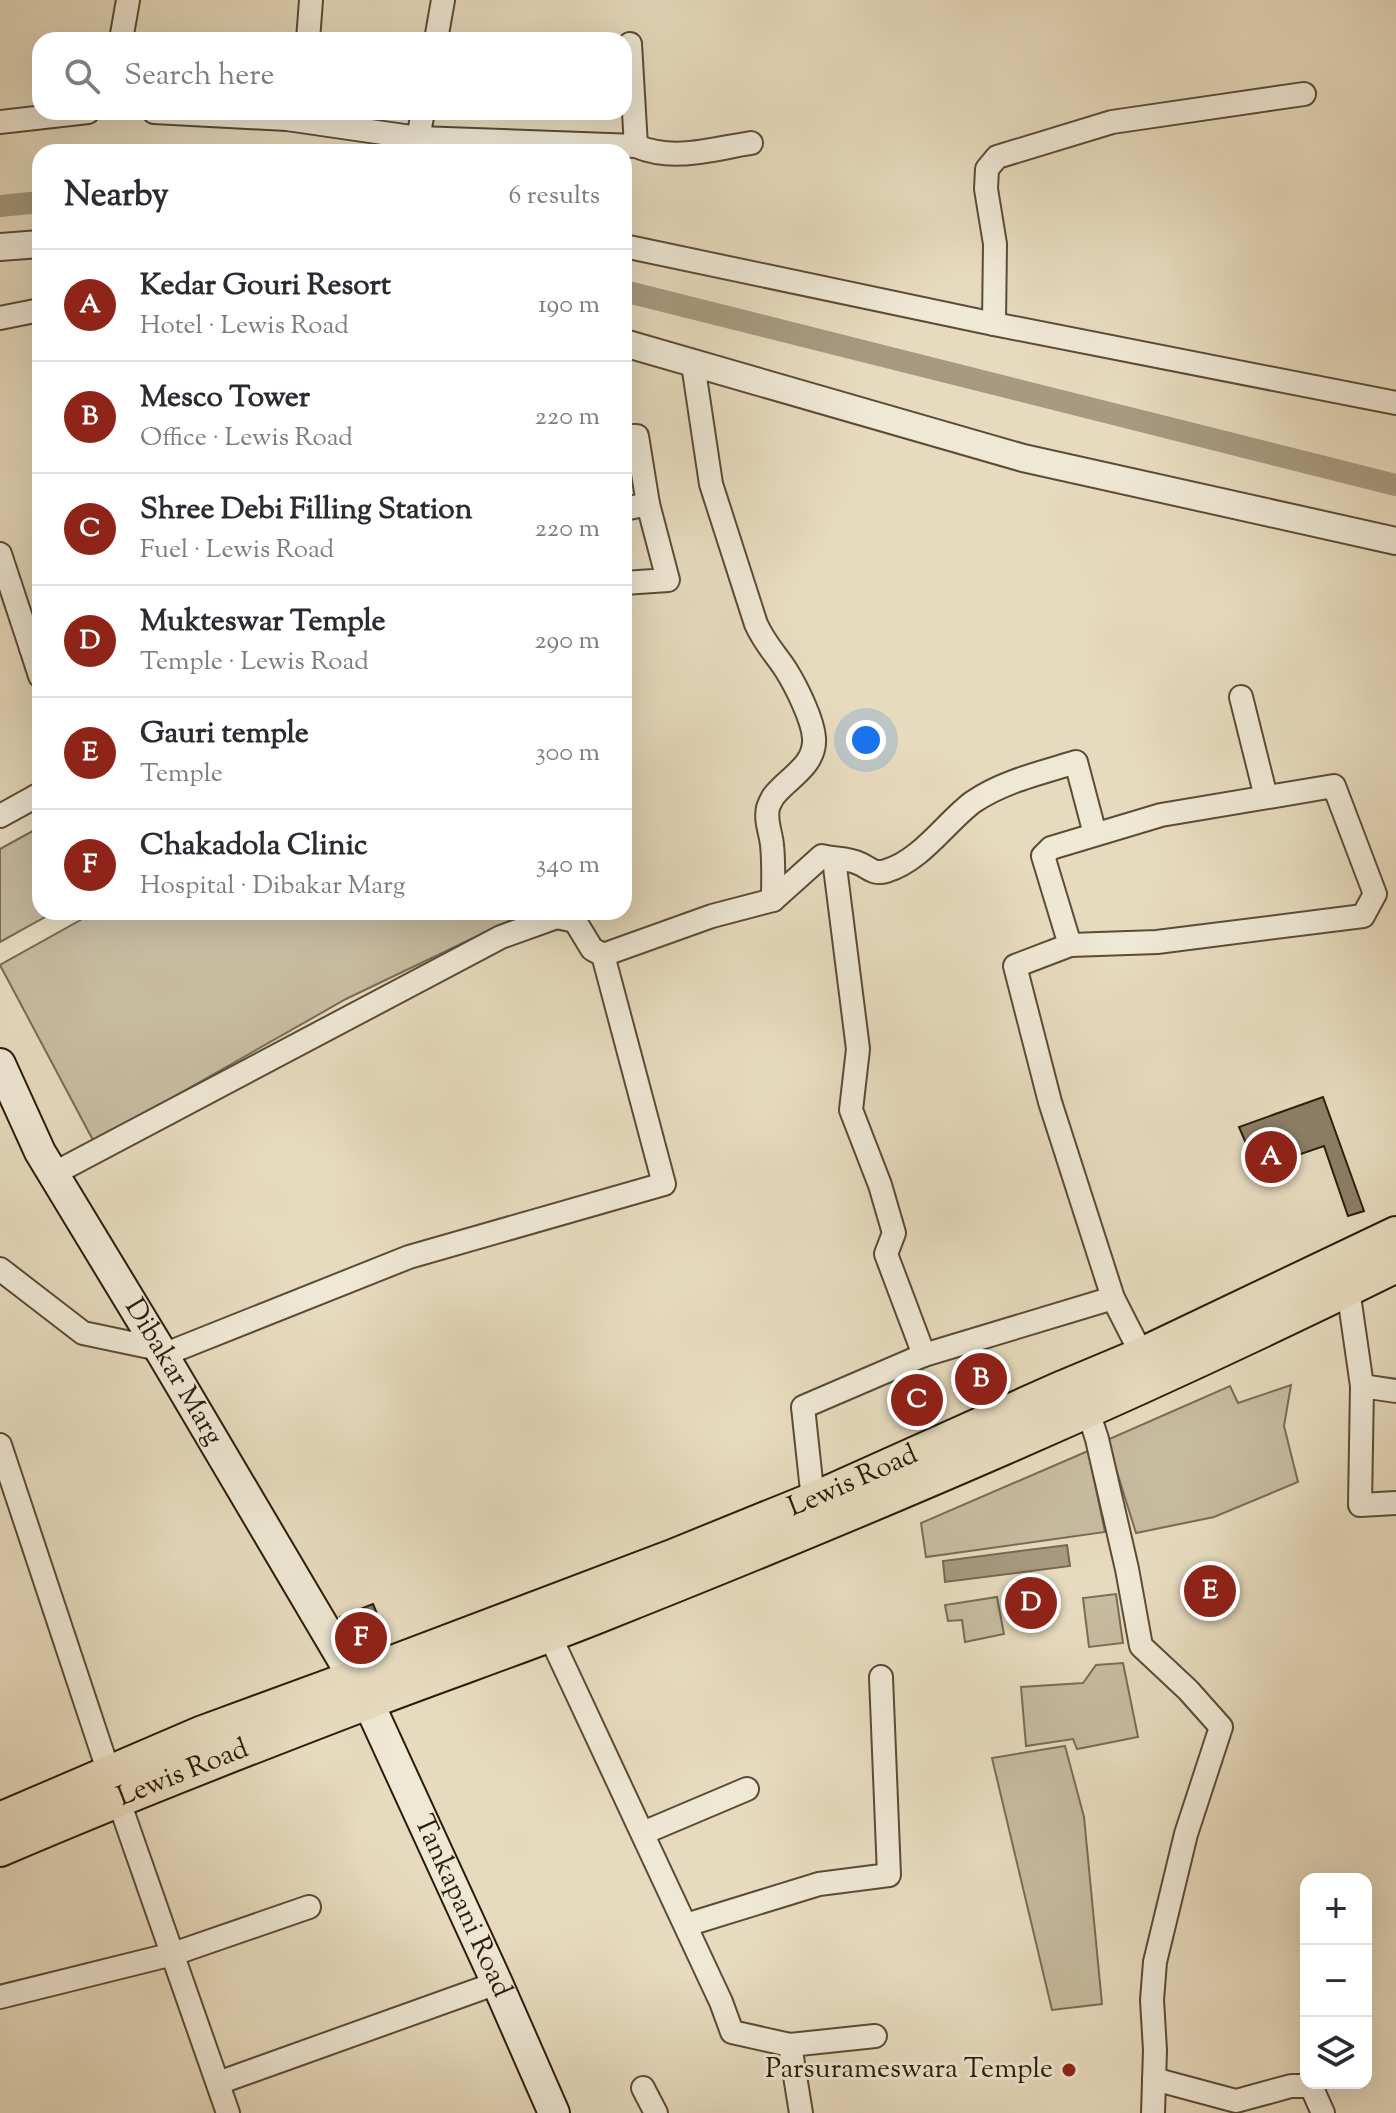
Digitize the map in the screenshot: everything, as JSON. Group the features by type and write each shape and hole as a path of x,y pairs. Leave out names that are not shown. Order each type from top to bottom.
{"main road":[{"name":"Dibakar Marg","path":"0,1064 40,1152 360,1690"},
{"name":"Lewis Road","path":"0,1820 114,1786 397,1676 813,1500 1142,1355 1396,1234"},
{"name":"Lewis Road","path":"397,1676 549,1634 817,1527 1088,1411 1396,1265"},
{"name":"Tankapani Road","path":"360,1690 554,2113"},
{"name":"Lewis Road","path":"0,1849 114,1786"}],"street":[{"path":"122,32 128,0"},
{"path":"309,32 311,0"},
{"path":"437,32 443,0"},
{"path":"632,78 636,146"},
{"path":"994,324 995,244 986,189 987,169 997,157 1112,122 1304,94"},
{"path":"0,122 32,118"},
{"path":"322,120 469,144"},
{"path":"418,138 421,120"},
{"path":"632,146 652,153 677,155 751,143"},
{"path":"0,247 32,245"},
{"path":"632,248 994,324 1396,403"},
{"path":"0,318 32,312"},
{"path":"632,345 1023,458 1396,541"},
{"path":"693,364 711,484 756,624 765,643 786,670 809,718 814,737 814,747 804,767 772,798 768,809 773,856 773,900"},
{"path":"632,436 637,436 648,504 668,580 632,582"},
{"path":"632,507 648,504"},
{"path":"0,554 32,638"},
{"path":"1241,697 1266,797"},
{"path":"603,955 712,916 773,900 822,856 858,862 870,871 886,871 933,841 971,804 1003,785 1076,762 1095,834"},
{"path":"1070,945 1043,856 1051,848 1161,815 1266,797 1334,786 1375,894 1363,916 1157,942 1070,945 1015,966 1050,1102 1113,1298 1142,1355"},
{"path":"0,816 32,798"},
{"path":"834,859 858,1049 851,1110 880,1185 894,1233 886,1254 924,1355"},
{"path":"53,1174 501,937 544,920"},
{"path":"0,1269 83,1333 161,1352 409,1257 664,1184 603,955 592,949 572,920"},
{"path":"1321,1269 1348,1289 1362,1386 1360,1505 1396,1503"},
{"path":"813,1500 803,1407 924,1355 1113,1298"},
{"path":"1362,1386 1396,1391"},
{"path":"1088,1411 1124,1555 1141,1646 1188,1690 1221,1727 1186,1834 1155,1962 1152,2000 1155,2050 1153,2113"},
{"path":"0,1445 228,2113"},
{"path":"549,1634 686,1925 732,2032 790,2045 875,2036"},
{"path":"686,1925 819,1884 889,1875 881,1677"},
{"path":"643,1833 747,1789"},
{"path":"0,1997 173,1954 309,1907"},
{"path":"218,2083 497,1983"},
{"path":"790,2045 801,2113"},
{"path":"1154,2079 1236,2101 1291,2086 1311,2086 1323,2113"},
{"path":"643,2088 656,2113"}],"shaded area":[{"path":"32,831 32,920 40,920 0,942 0,849"},
{"path":"81,920 511,920 346,999 94,1142 0,965"},
{"path":"1291,1385 1284,1426 1298,1482 1214,1517 1136,1533 1107,1440 1230,1386 1238,1403"},
{"path":"1088,1451 1105,1532 926,1557 921,1523"},
{"path":"1067,1545 1070,1566 945,1582 943,1561"},
{"path":"1116,1594 1123,1643 1089,1647 1083,1598"},
{"path":"997,1597 1004,1634 965,1642 962,1620 948,1621 945,1605"},
{"path":"1123,1663 1138,1737 1077,1749 1073,1739 1026,1746 1021,1687 1083,1683 1096,1665"},
{"path":"1065,1746 1084,1817 1102,2004 1052,2010 992,1758"}],"building":[{"path":"1323,1097 1364,1211 1348,1216 1324,1146 1257,1169 1239,1127"},
{"path":"373,1604 389,1643 360,1654 340,1617"}],"waterway":[{"path":"0,206 32,203"},
{"path":"632,293 1396,485"}],"place":[{"name":"Kedar Gouri Resort","path":"1271,1157"},
{"name":"Mesco Tower","path":"981,1379"},
{"name":"Shree Debi Filling Station","path":"917,1400"},
{"name":"Gauri temple","path":"1210,1591"},
{"name":"Mukteswar Temple","path":"1031,1603"},
{"name":"Chakadola Clinic","path":"361,1638"},
{"name":"Parsurameswara Temple","path":"1069,2070"}]}
